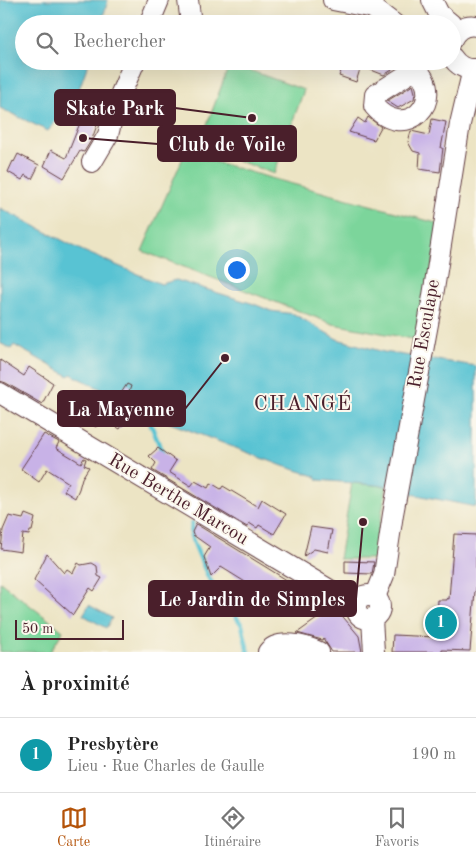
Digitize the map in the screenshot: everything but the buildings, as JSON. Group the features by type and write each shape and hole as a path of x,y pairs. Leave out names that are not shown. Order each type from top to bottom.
{"street":[{"path":"153,15 159,0"},
{"path":"188,0 189,15"},
{"path":"332,0 373,8 382,15"},
{"path":"432,0 440,15"},
{"path":"461,66 474,69"},
{"name":"Rue Esculape","path":"374,597 384,575 393,514 432,302 460,124 474,69"},
{"path":"92,162 108,135 115,107 131,70"},
{"name":"Rue Berthe Marcou","path":"0,393 356,605"},
{"path":"372,619 358,616 356,605 357,601 363,596 371,595 379,603 380,610 372,619 374,652"},
{"path":"268,652 270,648 280,645 310,648 319,652"}],"green space":[{"path":"227,70 249,70 304,90 274,174 199,146"},
{"path":"185,153 440,224 418,340 333,324 142,251"},
{"path":"352,483 387,486 373,559 339,559"},
{"path":"0,582 63,631 50,652 0,652"}],"water":[{"path":"0,0 108,0 104,15 15,15 15,70 86,70 78,92 48,131 0,108"},
{"path":"0,208 83,251 161,284 176,280 271,311 294,314 337,339 384,352 476,366 476,507 407,493 407,488 388,483 387,486 318,480 315,476 283,466 157,418 154,418 153,421 125,403 125,401 71,374 69,376 14,345 11,349 0,343"},
{"path":"89,605 112,618 106,628 83,615"}],"waterway":[{"path":"148,412 147,415 163,454"},
{"path":"192,523 191,536 208,577 242,625 248,652"}],"place":[{"name":"Skate Park","path":"252,118"},
{"name":"Club de Voile","path":"83,138"},
{"name":"La Mayenne","path":"225,358"},
{"name":"Le Jardin de Simples","path":"363,522"},
{"name":"Presbytère","path":"441,623"}],"district":[{"name":"CHANGÉ","path":"303,404"}]}
